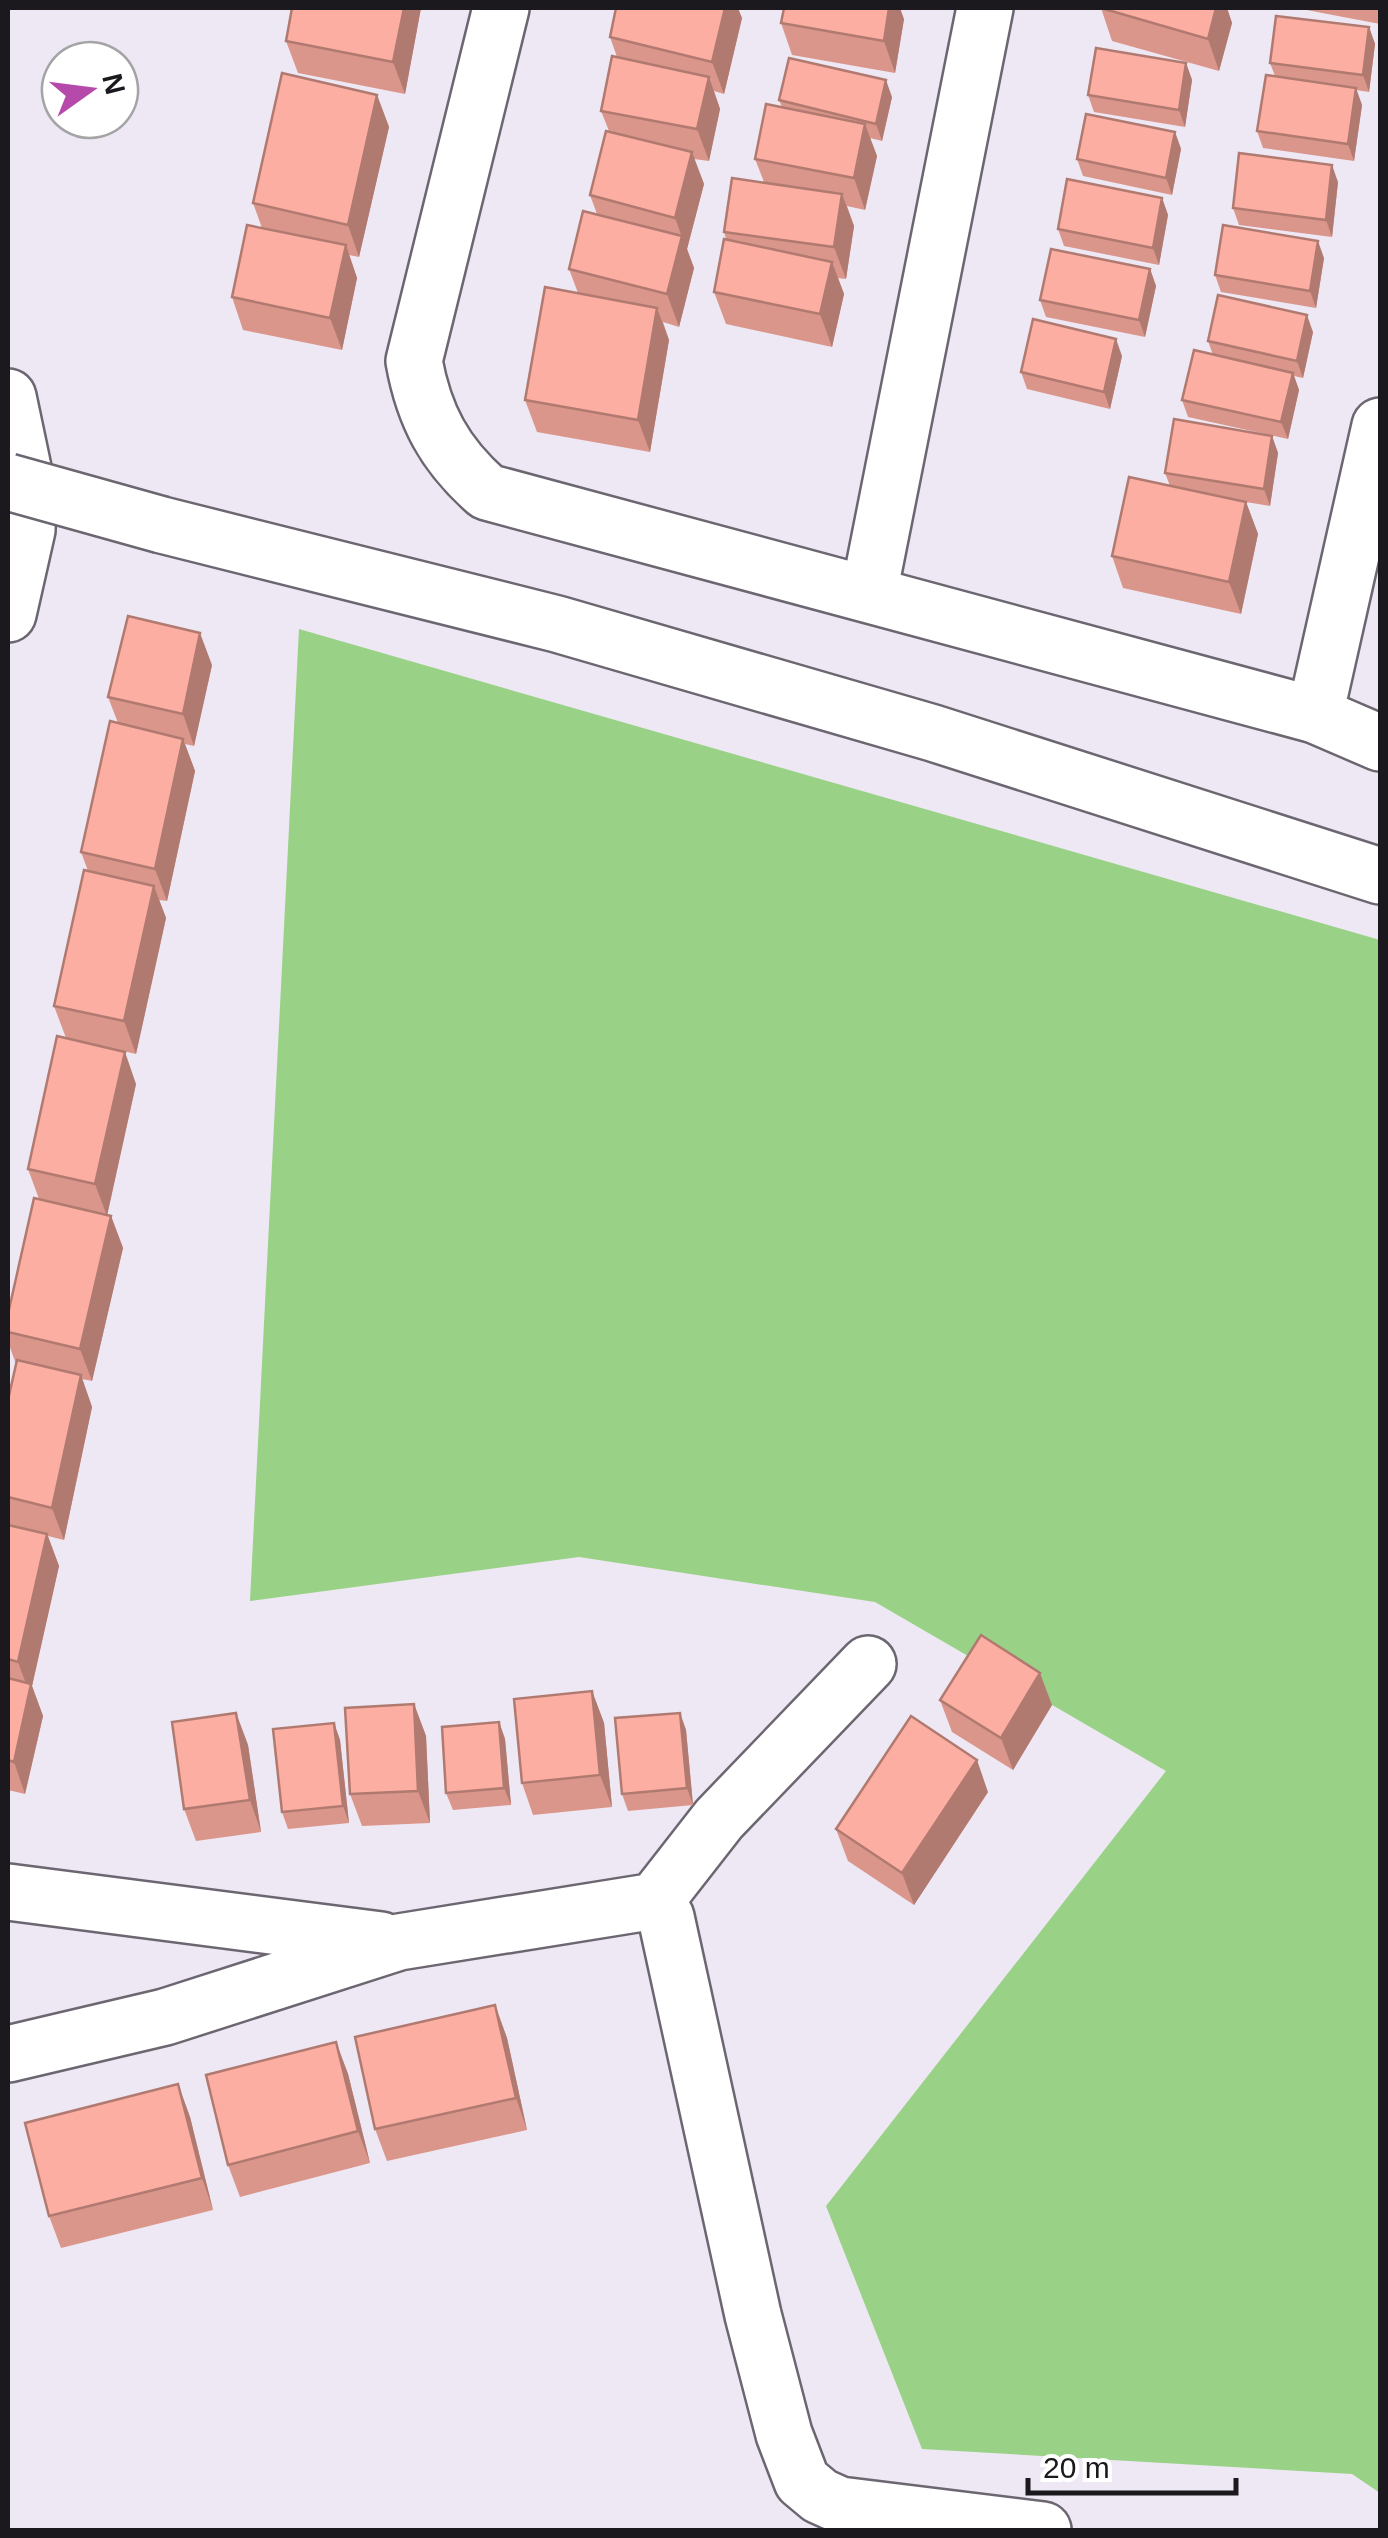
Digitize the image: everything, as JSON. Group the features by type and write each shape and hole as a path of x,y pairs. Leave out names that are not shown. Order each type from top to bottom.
{"street":[{"path":"500,8 414,361 422,402 435,434 459,468 486,492 1315,714 1380,742"},
{"path":"868,594 984,8"},
{"path":"8,397 28,492 26,530 8,614"},
{"path":"1315,714 1380,426"},
{"path":"8,482 162,526 576,629 933,733 1380,876"},
{"path":"8,2054 165,2017 399,1942 655,1901 719,1819 868,1664"},
{"path":"8,1892 399,1942"},
{"path":"655,1901 666,1917 753,2315 784,2434 802,2481 820,2496 840,2504 1043,2530"}],"green space":[{"path":"299,629 1380,940 1380,2493 1352,2474 922,2449 826,2206 1166,1771 875,1602 579,1557 250,1601"}],"building":[{"path":"292,8 404,8 393,62 286,41"},
{"path":"616,8 725,8 712,62 610,37"},
{"path":"784,8 889,8 884,41 781,23"},
{"path":"1101,8 1216,8 1208,39"},
{"path":"1276,16 1369,27 1363,75 1270,63"},
{"path":"1096,48 1186,63 1179,110 1088,95"},
{"path":"612,56 709,77 697,129 601,111"},
{"path":"789,58 886,80 876,124 779,100"},
{"path":"282,73 377,95 348,225 253,203"},
{"path":"1266,75 1356,88 1348,144 1257,131"},
{"path":"766,104 865,124 854,178 755,159"},
{"path":"1086,114 1175,132 1166,178 1077,159"},
{"path":"606,131 692,152 675,218 590,195"},
{"path":"1239,153 1332,165 1326,220 1233,208"},
{"path":"732,178 842,194 834,247 724,232"},
{"path":"1067,179 1162,198 1153,248 1058,229"},
{"path":"583,211 682,236 667,294 569,269"},
{"path":"247,225 346,245 330,318 232,297"},
{"path":"1223,225 1318,241 1310,291 1215,275"},
{"path":"724,239 832,262 820,314 714,292"},
{"path":"1051,249 1150,269 1139,320 1040,300"},
{"path":"545,287 657,308 638,420 525,400"},
{"path":"1218,295 1307,315 1297,361 1208,341"},
{"path":"1033,319 1116,339 1104,392 1021,372"},
{"path":"1194,350 1293,373 1281,422 1182,400"},
{"path":"1174,419 1272,436 1264,489 1165,473"},
{"path":"1129,477 1246,502 1229,582 1112,556"},
{"path":"128,616 200,633 183,714 108,697"},
{"path":"110,721 183,739 155,869 81,852"},
{"path":"84,870 154,886 124,1021 54,1006"},
{"path":"57,1036 125,1052 95,1184 28,1169"},
{"path":"34,1198 111,1216 80,1349 8,1332 8,1314"},
{"path":"17,1360 81,1375 52,1508 8,1497 8,1400"},
{"path":"8,1525 47,1534 18,1662 8,1659"},
{"path":"981,1635 1040,1673 1001,1738 940,1700"},
{"path":"8,1678 31,1684 14,1762 8,1760"},
{"path":"592,1691 600,1775 522,1783 514,1699"},
{"path":"414,1704 418,1791 350,1794 345,1708"},
{"path":"236,1713 250,1800 184,1809 172,1722"},
{"path":"680,1713 687,1788 622,1794 615,1718"},
{"path":"911,1716 977,1760 902,1873 836,1829"},
{"path":"499,1722 504,1788 446,1793 442,1727"},
{"path":"334,1723 343,1806 282,1812 273,1729"},
{"path":"495,2005 516,2098 375,2129 355,2037"},
{"path":"336,2042 358,2131 228,2165 206,2075"},
{"path":"178,2084 202,2178 49,2216 25,2123"}]}
